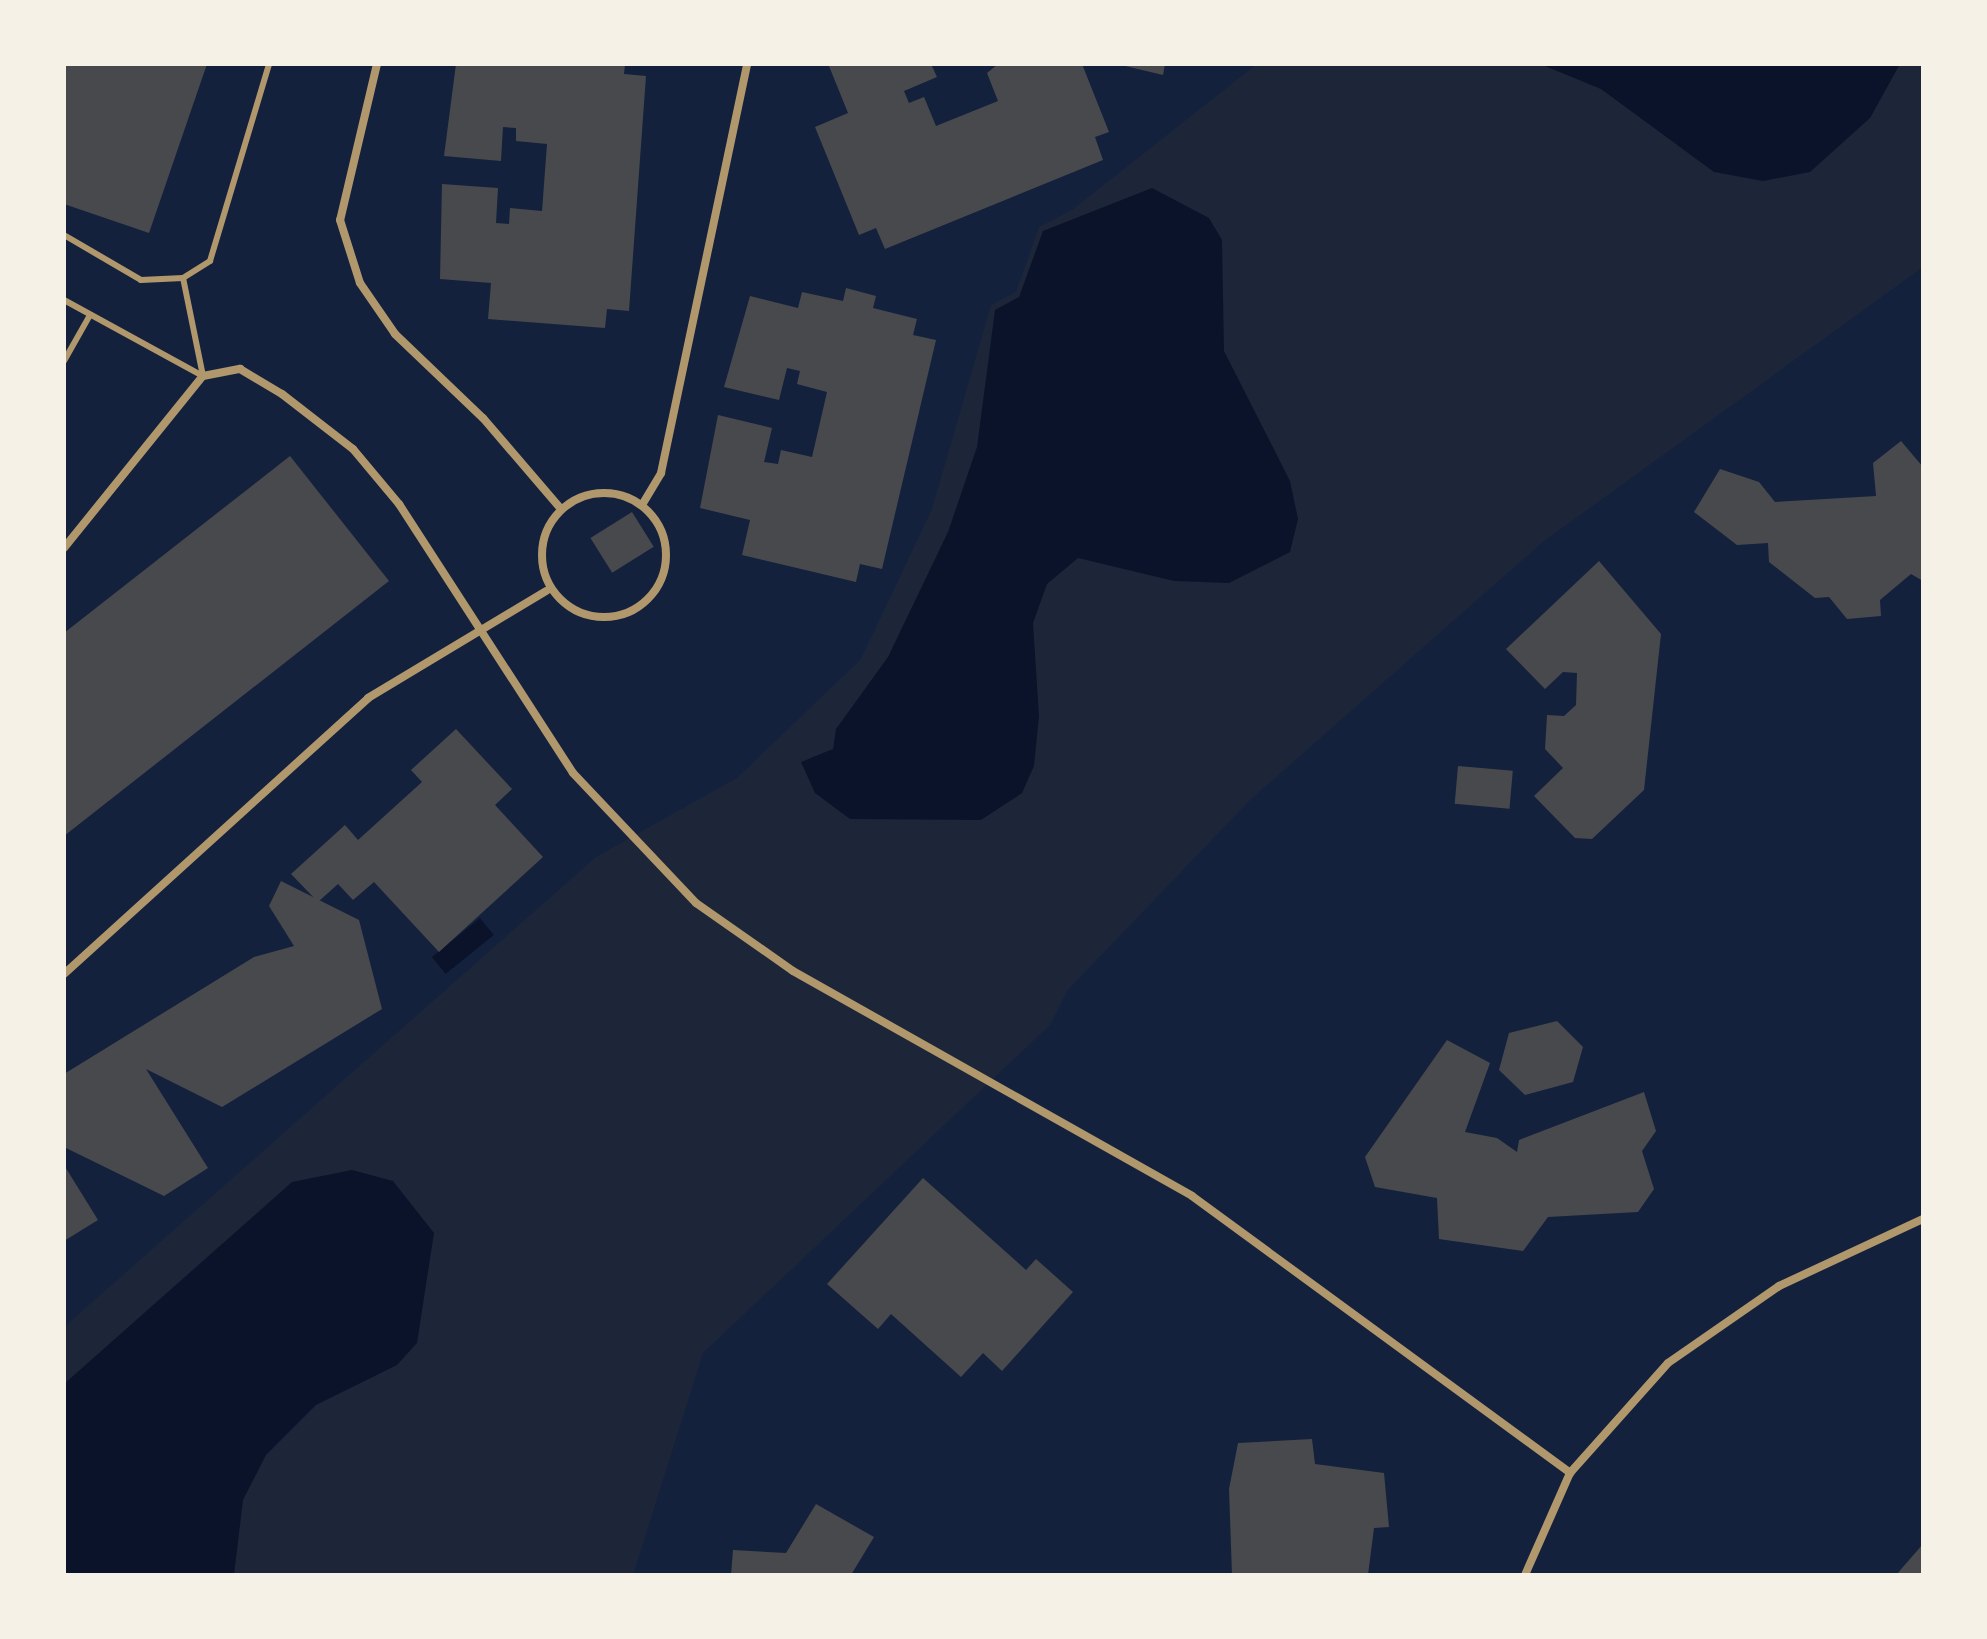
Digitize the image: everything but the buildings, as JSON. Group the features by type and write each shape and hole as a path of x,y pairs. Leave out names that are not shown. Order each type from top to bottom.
{"street":[{"path":"377,64 340,220 360,283 395,334 483,418 561,509"},
{"path":"642,505 661,473 747,64"},
{"path":"64,548 203,376 240,369 353,449 399,504 573,773 666,876 696,903 793,971 1192,1196 1570,1473"},
{"path":"594,493 642,505 660,526 667,553 649,598 623,613 592,615 546,591 542,553 561,509 594,493"},
{"path":"64,974 368,698 546,591"},
{"path":"1525,1575 1570,1473 1668,1363 1715,1325 1923,1219"}],"lane":[{"path":"64,235 141,280 183,278 210,261 269,64"},
{"path":"183,278 203,376"},
{"path":"64,300 203,376"},
{"path":"64,361 90,315"}],"shaded area":[{"path":"1257,64 1923,64 1923,267 1544,541 1250,800 1067,991 1050,1025 703,1353 633,1575 64,1575 64,1327 596,857 737,778 861,659 932,509 991,305 1016,292 1039,227 1072,210"},
{"path":"1540,64 1900,64 1870,118 1810,172 1763,181 1714,172 1601,89"},
{"path":"1152,188 1209,218 1222,240 1224,351 1290,481 1298,519 1290,552 1229,583 1174,581 1078,558 1047,584 1033,623 1039,716 1034,766 1022,793 981,820 850,819 815,793 801,762 833,749 836,729 888,657 948,532 977,447 995,310 1019,297 1043,231"},
{"path":"480,918 494,935 446,974 432,957"},
{"path":"352,1170 393,1181 434,1233 417,1343 397,1365 316,1405 266,1455 243,1500 234,1575 64,1575 64,1384 292,1182"}]}
